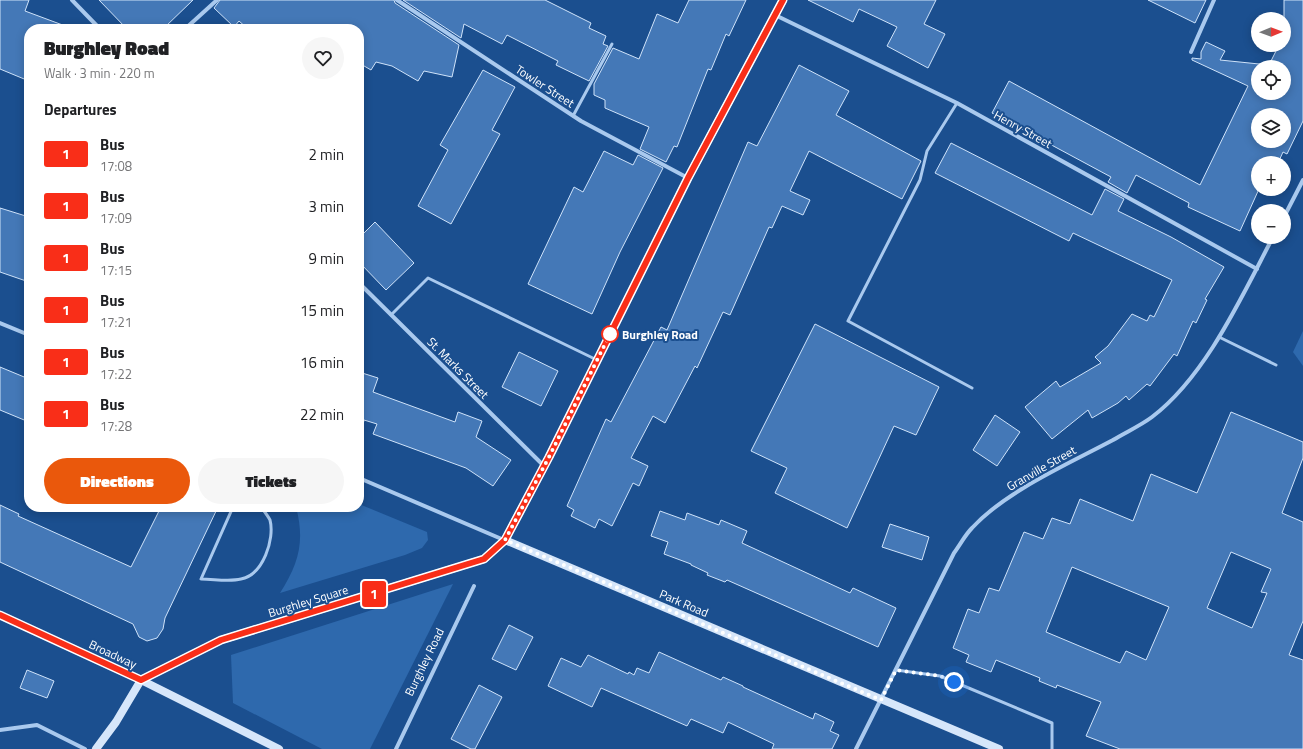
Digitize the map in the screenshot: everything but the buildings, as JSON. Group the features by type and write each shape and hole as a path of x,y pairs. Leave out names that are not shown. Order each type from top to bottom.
{"street":[{"path":"72,0 95,24"},
{"path":"191,24 217,0"},
{"name":"Towler Street","path":"398,0 573,116 688,178"},
{"path":"505,540 598,360 688,178 783,0"},
{"path":"1191,52 1214,0"},
{"name":"Henry Street","path":"775,15 957,103 1257,269"},
{"path":"1291,204 1303,180"},
{"name":"Granville Street","path":"856,749 954,553 972,528 992,510 1024,488 1151,418 1169,404 1183,388 1218,337 1270,244"},
{"name":"St. Marks Street","path":"364,288 544,466"},
{"path":"0,323 24,333"},
{"name":"Park Road","path":"364,480 999,749"},
{"name":"Burghley Square","path":"141,680 221,640 484,559 505,540"},
{"name":"Burghley Road","path":"396,749 474,586"},
{"name":"Broadway","path":"0,616 141,680 279,749"},
{"path":"96,749 116,722 141,680"},
{"path":"0,730 37,725 85,749"}],"lane":[{"path":"573,116 612,44"},
{"path":"957,103 927,151 920,180 848,321 972,388"},
{"path":"391,315 428,278 598,360"},
{"path":"1218,337 1276,365"},
{"path":"230,512 201,578 242,579 254,572 266,555 270,536 270,519 265,512"},
{"path":"896,670 940,676 1052,723 1052,749"}],"shaded area":[{"path":"1303,331 1303,366 1293,352"},
{"path":"364,506 427,532 428,540 422,548 405,555 280,593 296,562 300,541 297,512 364,512"},
{"path":"453,584 370,749 322,749 233,703 231,655"}],"bus line":[{"name":"1","path":"0,615 141,680 221,640 440,574 484,559 505,540 549,457 688,178 783,0"}],"place":[{"name":"Burghley Road","path":"610,334"}],"route":[{"path":"610,334 549,457 505,540 881,700 896,670 940,676 954,682"}]}
